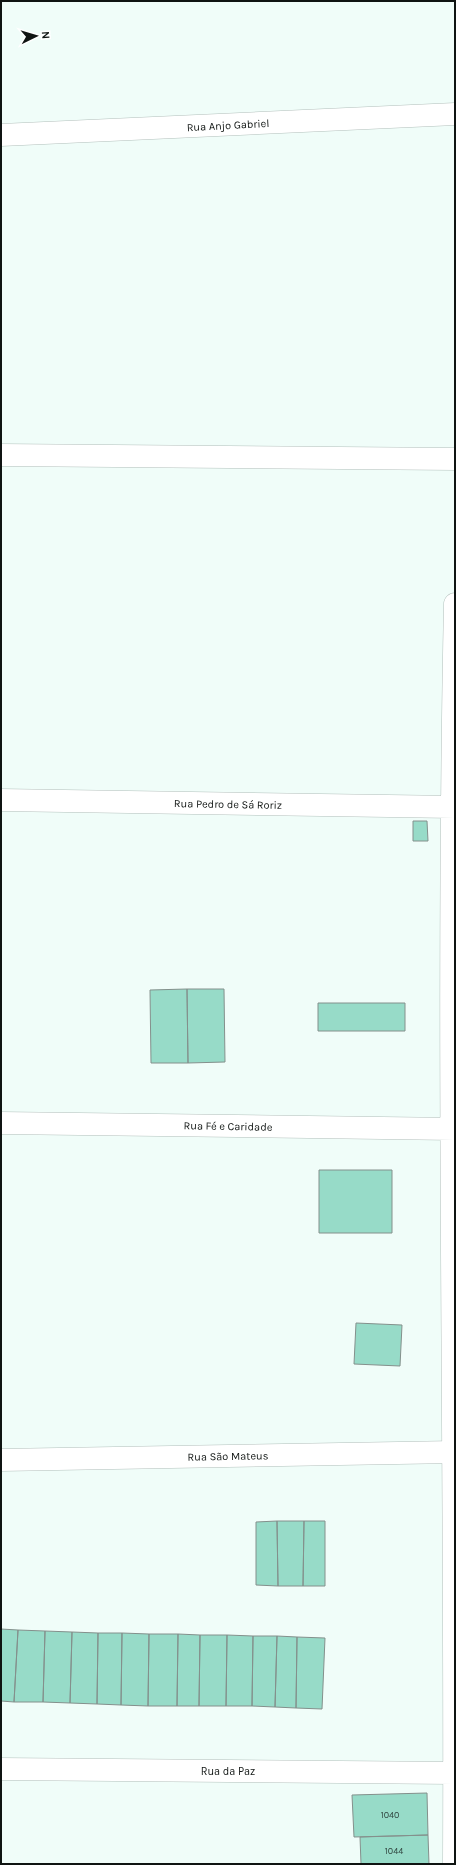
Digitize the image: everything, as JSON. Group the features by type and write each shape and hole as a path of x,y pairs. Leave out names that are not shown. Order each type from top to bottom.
{"street":[{"name":"Rua Anjo Gabriel","path":"1,135 455,114"},
{"path":"1,455 455,460"},
{"path":"454,1864 455,1452 453,807 455,604"},
{"name":"Rua Pedro de Sá Roriz","path":"1,800 453,807"},
{"name":"Rua Fé e Caridade","path":"1,1123 453,1129"},
{"name":"Rua São Mateus","path":"1,1460 455,1452"},
{"name":"Rua da Paz","path":"1,1769 454,1773"}],"building":[{"path":"413,821 427,821 428,841 413,841"},
{"path":"187,989 224,989 225,1062 188,1063"},
{"path":"187,989 188,1063 151,1063 150,990"},
{"path":"318,1003 405,1003 405,1031 318,1031"},
{"path":"319,1170 392,1170 392,1233 319,1233"},
{"path":"356,1323 402,1325 400,1366 354,1364"},
{"path":"277,1521 304,1521 303,1586 278,1586"},
{"path":"277,1521 278,1586 256,1585 256,1522"},
{"path":"304,1521 325,1521 325,1586 303,1586"},
{"path":"1,1629 18,1630 14,1702 1,1701"},
{"path":"18,1630 45,1631 43,1702 14,1702"},
{"path":"45,1631 72,1632 70,1703 43,1702"},
{"path":"72,1632 98,1633 97,1704 70,1703"},
{"path":"98,1633 122,1633 121,1705 97,1704"},
{"path":"122,1633 149,1634 148,1706 121,1705"},
{"path":"149,1634 178,1634 177,1706 148,1706"},
{"path":"178,1634 200,1635 199,1706 177,1706"},
{"path":"200,1635 227,1635 226,1706 199,1706"},
{"path":"227,1635 253,1636 252,1706 226,1706"},
{"path":"253,1636 277,1636 275,1707 252,1706"},
{"path":"277,1636 297,1637 296,1708 275,1707"},
{"path":"297,1637 325,1638 322,1709 296,1708"},
{"path":"427,1793 428,1835 354,1837 352,1795"},
{"path":"428,1835 429,1864 361,1864 360,1837"}]}
